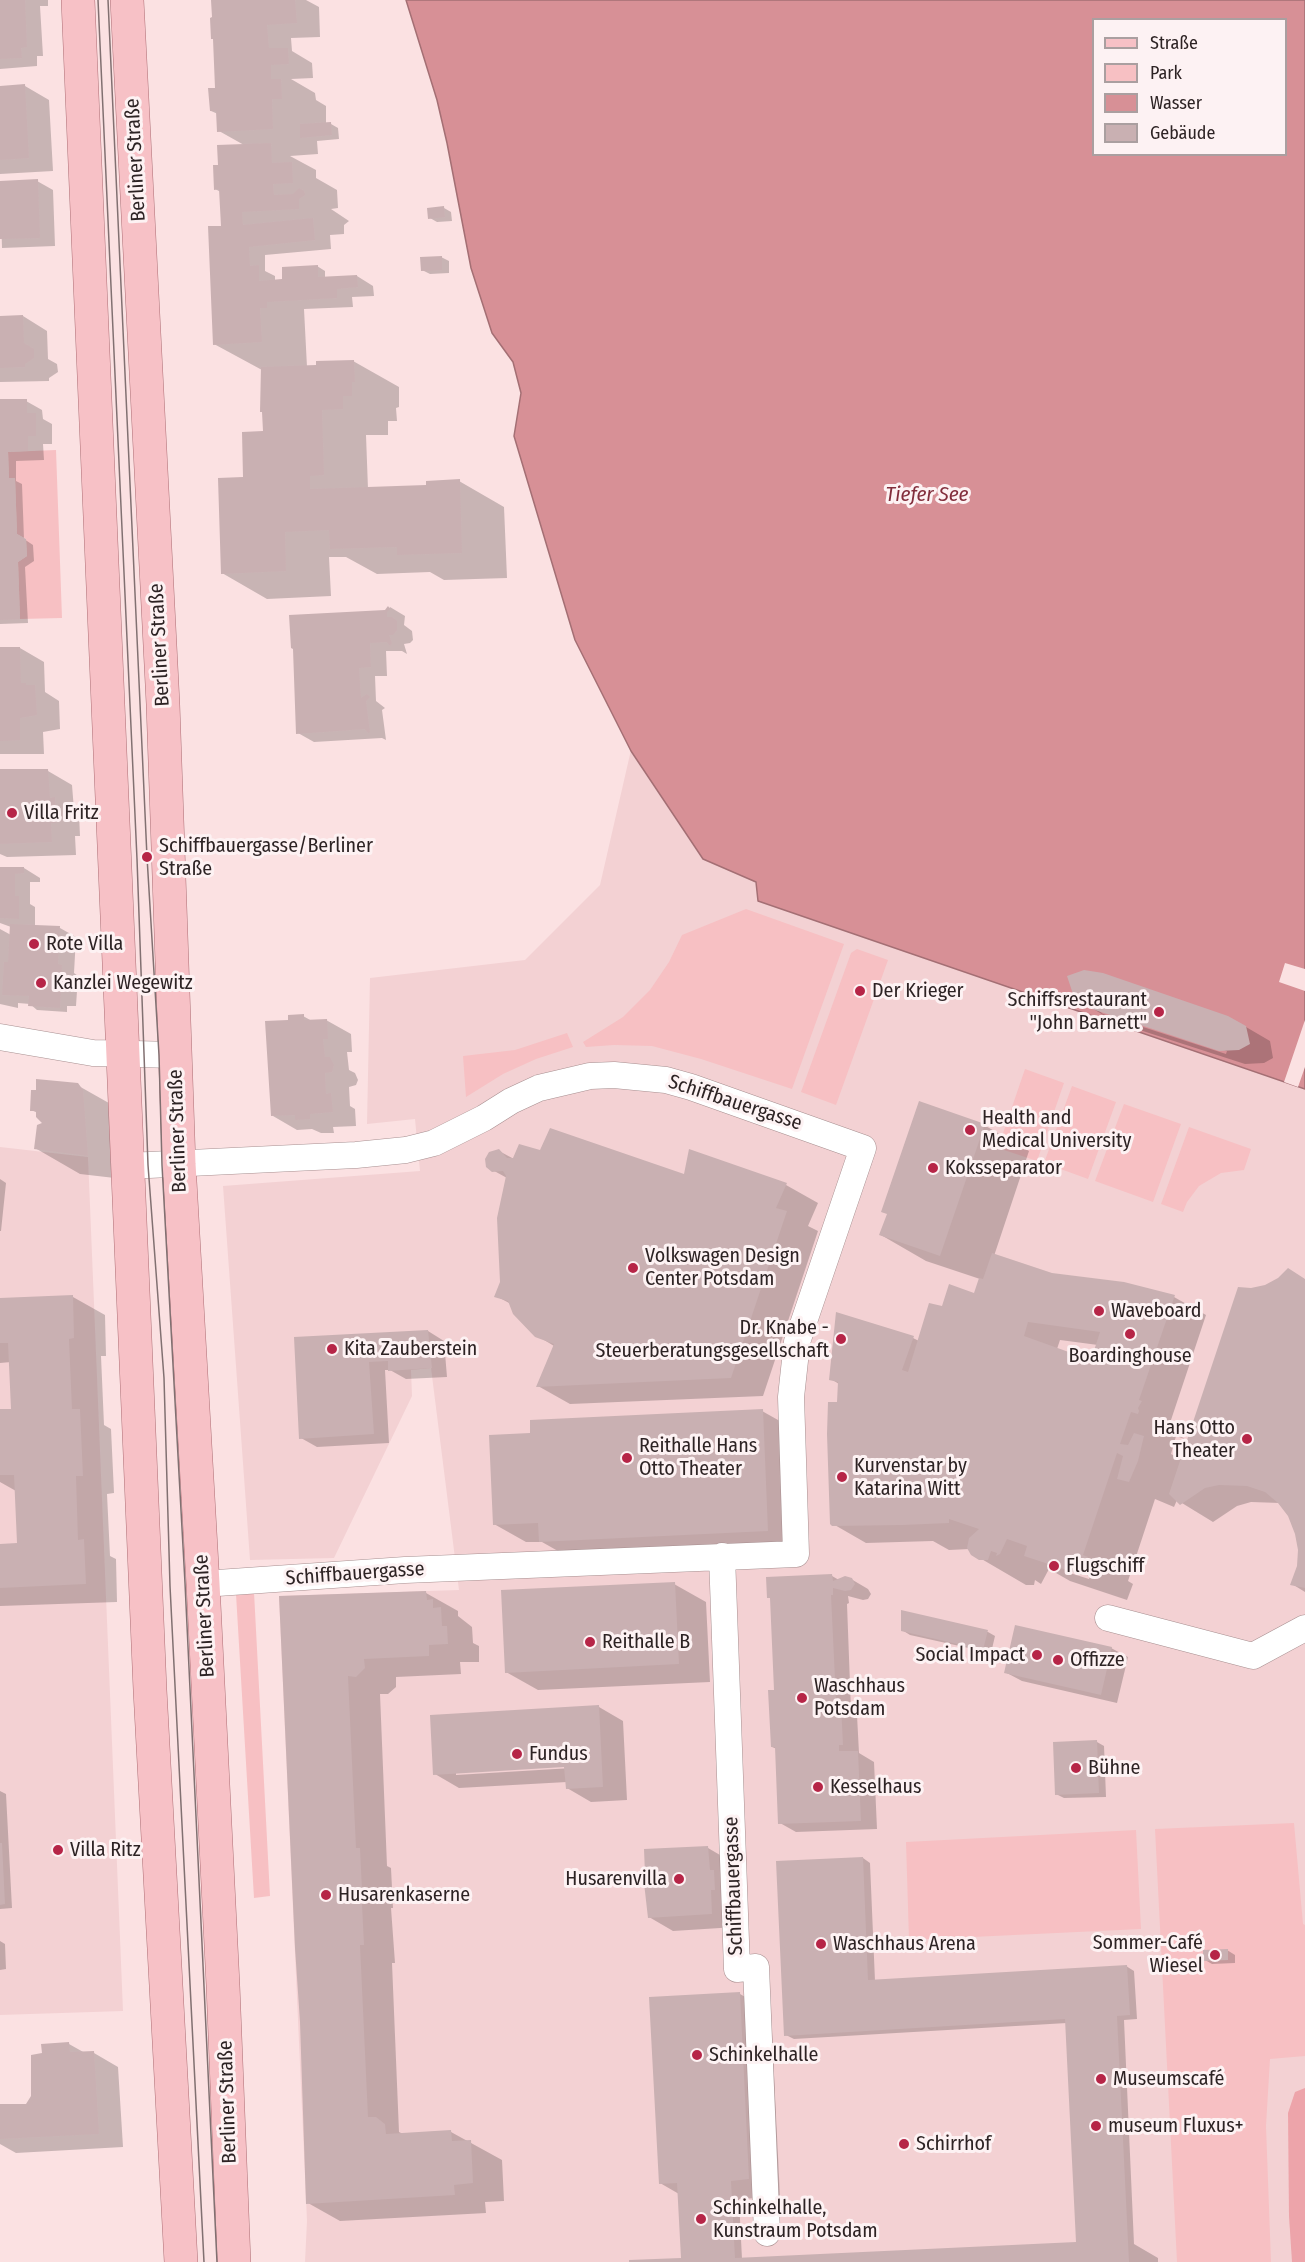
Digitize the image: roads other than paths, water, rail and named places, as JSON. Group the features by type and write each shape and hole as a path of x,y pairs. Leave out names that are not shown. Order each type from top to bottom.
{"main road":[{"path":"78,0 150,1690 181,2262"},
{"name":"Berliner Straße","path":"127,0 163,704 179,1164 203,1584 234,2262"}],"street":[{"path":"0,1037 93,1053 175,1055"},
{"name":"Schiffbauergasse","path":"129,1166 356,1155 406,1150 434,1143 539,1088 590,1076 614,1075 657,1078 692,1086 863,1148 797,1342 791,1397 796,1554 405,1570 203,1584"},
{"name":"Schiffbauergasse","path":"722,1556 737,1969 756,1967 767,2233"},
{"path":"1108,1618 1253,1656 1305,1628"}],"water":[{"name":"Tiefer See","path":"406,0 1305,0 1305,1089 758,901 756,882 703,859 631,751 575,640 514,436 521,393 513,362 492,333 471,268 437,100"}],"tram line":[{"path":"98,0 137,859 148,1165 164,1378 170,1586 204,2262"},
{"path":"108,0 147,857 159,1055 162,1165 185,1583 217,2262"}],"place":[{"name":"Villa Fritz","path":"12,813"},
{"name":"Schiffbauergasse/Berliner Straße","path":"147,857"},
{"name":"Rote Villa","path":"34,944"},
{"name":"Kanzlei Wegewitz","path":"41,983"},
{"name":"Der Krieger","path":"860,991"},
{"name":"Schiffsrestaurant \"John Barnett\"","path":"1159,1012"},
{"name":"Health and Medical University","path":"970,1130"},
{"name":"Koksseparator","path":"933,1168"},
{"name":"Volkswagen Design Center Potsdam","path":"633,1268"},
{"name":"Waveboard","path":"1099,1311"},
{"name":"Boardinghouse","path":"1130,1334"},
{"name":"Dr. Knabe - Steuerberatungsgesellschaft","path":"841,1339"},
{"name":"Kita Zauberstein","path":"332,1349"},
{"name":"Hans Otto Theater","path":"1247,1439"},
{"name":"Reithalle Hans Otto Theater","path":"627,1458"},
{"name":"Kurvenstar by Katarina Witt","path":"842,1477"},
{"name":"Flugschiff","path":"1054,1566"},
{"name":"Reithalle B","path":"590,1642"},
{"name":"Social Impact","path":"1037,1655"},
{"name":"Offizze","path":"1058,1660"},
{"name":"Waschhaus Potsdam","path":"802,1698"},
{"name":"Fundus","path":"517,1754"},
{"name":"Bühne","path":"1076,1768"},
{"name":"Kesselhaus","path":"818,1787"},
{"name":"Villa Ritz","path":"58,1850"},
{"name":"Husarenvilla","path":"679,1879"},
{"name":"Husarenkaserne","path":"326,1895"},
{"name":"Waschhaus Arena","path":"821,1944"},
{"name":"Sommer-Café Wiesel","path":"1215,1955"},
{"name":"Schinkelhalle","path":"697,2055"},
{"name":"Museumscafé","path":"1101,2079"},
{"name":"museum Fluxus+","path":"1096,2126"},
{"name":"Schirrhof","path":"904,2144"},
{"name":"Schinkelhalle, Kunstraum Potsdam","path":"701,2219"}]}
